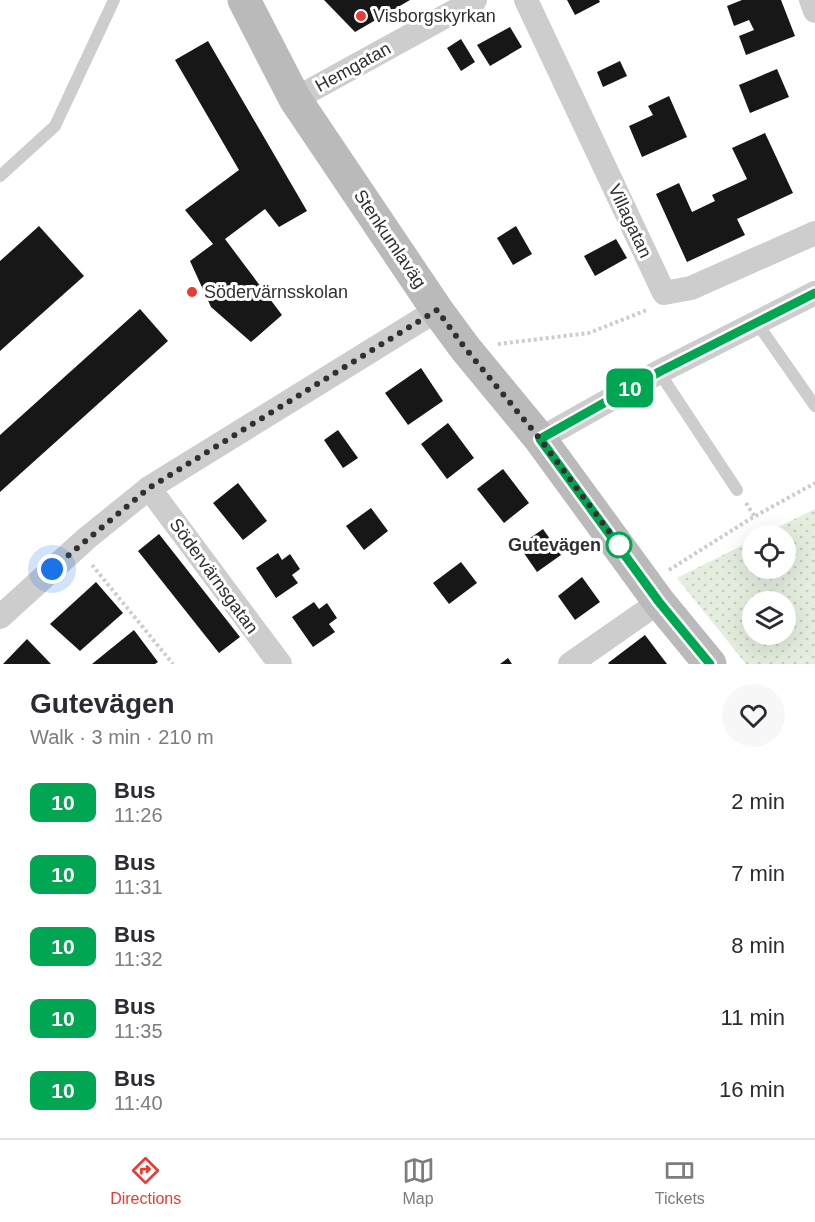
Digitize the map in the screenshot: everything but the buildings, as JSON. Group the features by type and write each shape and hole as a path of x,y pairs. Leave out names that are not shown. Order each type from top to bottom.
{"street":[{"name":"Stenkumlaväg","path":"244,0 295,99 437,310 465,348 540,439 659,602 710,664"},
{"name":"Hemgatan","path":"295,99 475,0"},
{"name":"Villagatan","path":"526,0 664,293"},
{"path":"811,0 815,11"},
{"path":"664,293 691,288 815,233"},
{"path":"540,439 659,372 815,293"},
{"path":"0,617 87,537 149,488 437,310"},
{"name":"Södervärnsgatan","path":"149,488 280,664"},
{"path":"570,664 659,602"}],"lane":[{"path":"0,177 55,126 114,0"},
{"path":"757,322 815,406"},
{"path":"659,372 737,490"}],"path":[{"path":"465,348 589,333 644,314 664,293"},
{"path":"668,571 750,519 815,483"},
{"path":"82,570 90,562 173,664"}],"green space":[{"path":"815,509 815,664 746,664 677,578 742,546 742,579 796,579 796,525 782,525"}],"bus line":[{"name":"10","path":"710,664 659,602 540,439 659,372 815,293"}],"place":[{"name":"Visborgskyrkan","path":"361,16"},
{"name":"Södervärnsskolan","path":"192,292"},
{"name":"Gutevägen","path":"619,545"}],"route":[{"path":"52,569 87,537 149,488 437,310 465,348 540,439 619,545"}]}
